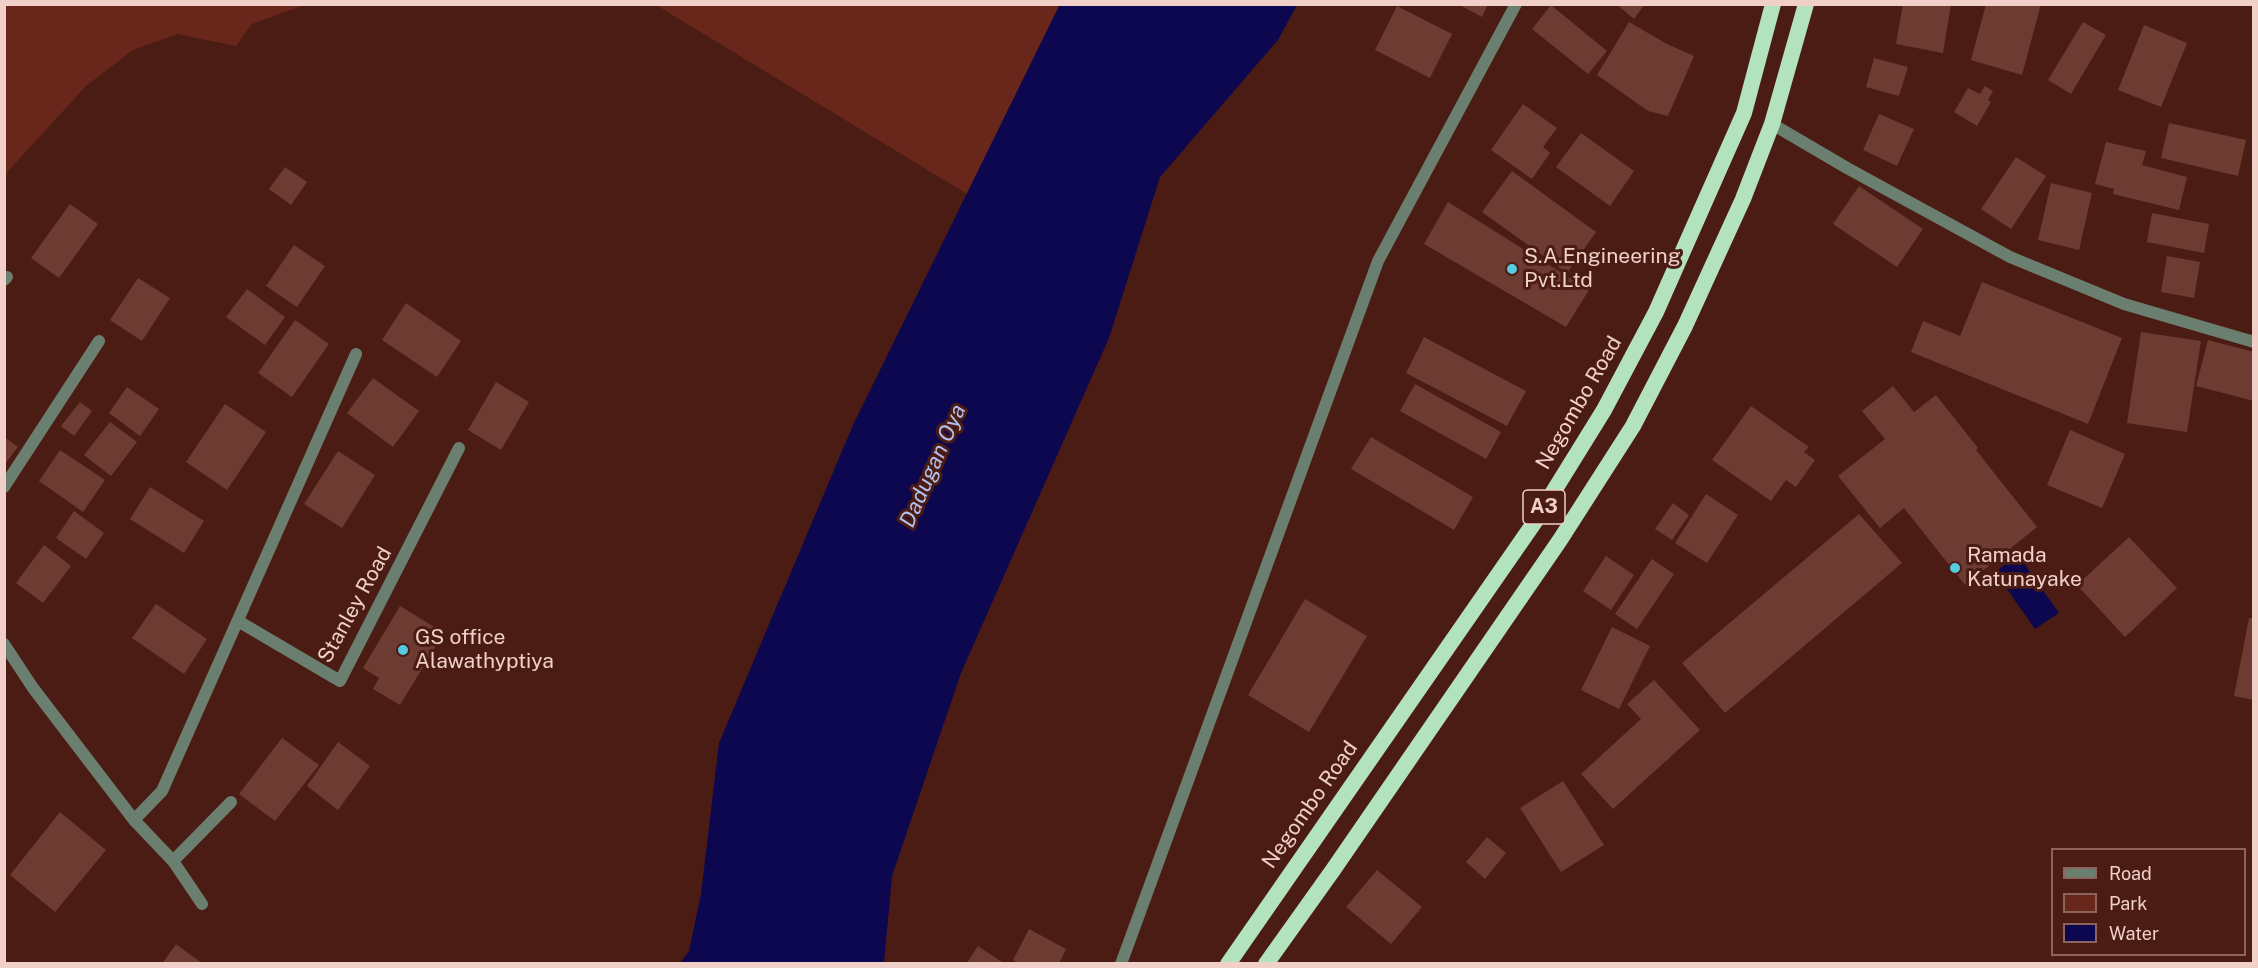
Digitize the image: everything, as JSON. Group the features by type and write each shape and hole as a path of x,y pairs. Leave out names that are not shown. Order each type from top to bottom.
{"highway":[{"name":"Negombo Road","path":"1228,963 1534,523 1604,410 1656,312 1739,123 1773,4"},
{"name":"A3","path":"1266,963 1333,870 1560,540 1633,426 1685,326 1743,199 1772,124 1806,4"}],"street":[{"path":"1121,963 1378,261 1516,4"},
{"path":"1772,124 1847,168 2010,257 2124,304 2253,342"},
{"path":"4,487 99,341"},
{"path":"134,820 162,791 356,354"},
{"name":"Stanley Road","path":"238,621 340,681 459,448"},
{"path":"4,644 33,688 134,820 172,861 202,904"},
{"path":"172,861 231,802"}],"green space":[{"path":"5,4 304,5 252,24 236,46 177,34 133,50 86,86 5,177"},
{"path":"656,5 1060,5 967,194"}],"water":[{"name":"Dadugan Oya","path":"1060,4 1297,5 1278,40 1160,177 1109,338 961,673 892,876 884,963 680,963 689,951 701,894 719,743 853,425"},
{"path":"2018,555 2059,613 2035,629 1995,572"}],"building":[{"path":"1458,4 1488,4 1482,17"},
{"path":"1616,4 1645,4 1634,19"},
{"path":"1903,4 1951,4 1943,53 1896,44"},
{"path":"1986,4 2041,4 2022,75 1971,60"},
{"path":"1551,5 1607,51 1588,74 1532,29"},
{"path":"1397,6 1452,34 1430,78 1375,50"},
{"path":"1629,22 1667,44 1694,56 1668,116 1648,111 1597,75"},
{"path":"2083,22 2106,35 2071,94 2048,80"},
{"path":"2144,25 2187,43 2161,107 2118,90"},
{"path":"1874,58 1908,67 1899,96 1866,87"},
{"path":"1985,86 1993,91 1988,100 1991,102 1977,126 1954,112 1968,88 1980,94"},
{"path":"1523,104 1557,128 1543,147 1550,153 1532,179 1491,150"},
{"path":"1879,114 1914,129 1897,166 1863,150"},
{"path":"2169,123 2246,140 2238,176 2161,158"},
{"path":"1581,133 1634,171 1610,206 1556,167"},
{"path":"2106,142 2146,151 2142,165 2187,177 2179,210 2113,194 2114,189 2095,184"},
{"path":"2016,157 2046,176 2011,229 1981,209"},
{"path":"285,167 307,182 291,205 269,189"},
{"path":"1512,171 1596,232 1567,273 1482,212"},
{"path":"2051,183 2092,193 2079,250 2038,240"},
{"path":"1859,186 1923,229 1897,267 1833,224"},
{"name":"S.A.Engineering Pvt.Ltd","path":"1448,202 1589,290 1566,327 1424,244"},
{"path":"70,204 98,224 59,278 31,258"},
{"path":"2152,213 2209,224 2204,253 2147,242"},
{"path":"294,245 325,266 297,307 266,286"},
{"path":"2167,256 2200,262 2194,298 2161,292"},
{"path":"138,278 170,298 142,341 110,320"},
{"path":"1982,282 2122,338 2088,424 1911,352 1923,321 1960,336"},
{"path":"247,289 285,317 265,345 226,317"},
{"path":"406,303 461,341 437,377 382,340"},
{"path":"295,320 329,344 292,397 258,373"},
{"path":"2141,332 2201,341 2187,432 2127,423"},
{"path":"1424,337 1526,391 1507,426 1406,373"},
{"path":"2208,340 2254,352 2254,401 2196,386"},
{"path":"373,378 419,411 393,447 347,413"},
{"path":"496,382 529,402 501,450 468,430"},
{"path":"1415,384 1501,432 1486,459 1400,411"},
{"path":"1893,386 1914,412 1936,395 2037,527 1965,585 1904,508 1880,528 1838,476 1885,439 1862,411"},
{"path":"127,387 159,409 140,436 109,413"},
{"path":"80,402 92,411 74,436 61,426"},
{"path":"225,404 266,432 227,490 186,462"},
{"path":"1751,406 1809,447 1804,452 1815,460 1796,487 1786,480 1771,501 1712,460"},
{"path":"110,422 137,442 111,476 84,455"},
{"path":"2070,430 2125,454 2102,508 2047,485"},
{"path":"4,437 18,447 4,465"},
{"path":"1371,437 1473,497 1454,530 1351,469"},
{"path":"60,450 105,480 83,512 39,481"},
{"path":"338,451 375,475 342,528 304,504"},
{"path":"150,487 204,521 184,553 130,519"},
{"path":"1706,494 1738,515 1707,563 1675,543"},
{"path":"1673,503 1689,515 1672,540 1655,529"},
{"path":"74,511 104,533 86,559 56,538"},
{"path":"1859,514 1902,563 1725,713 1682,663"},
{"path":"2129,537 2177,588 2125,637 2077,585"},
{"path":"44,545 71,566 43,603 16,583"},
{"path":"1606,556 1634,575 1611,610 1583,591"},
{"path":"1652,559 1674,574 1637,629 1615,614"},
{"path":"1305,599 1367,636 1309,732 1248,695"},
{"path":"156,604 207,639 184,674 132,638"},
{"name":"GS office Alawathyptiya","path":"400,606 444,633 400,705 373,689 379,678 363,668"},
{"path":"2249,618 2254,618 2254,700 2234,696"},
{"path":"1612,627 1650,646 1619,709 1581,690"},
{"path":"1654,680 1700,730 1613,809 1581,774 1641,719 1627,704"},
{"path":"282,738 319,765 275,821 239,794"},
{"path":"338,742 370,766 338,810 307,786"},
{"path":"1563,781 1604,845 1561,872 1520,808"},
{"path":"60,812 106,850 55,912 10,875"},
{"path":"1487,837 1506,853 1485,879 1466,862"},
{"path":"1377,870 1422,907 1391,944 1346,907"},
{"path":"1029,929 1066,949 1059,964 1020,964 1013,960"},
{"path":"176,944 203,964 162,964"},
{"path":"978,946 1005,964 966,964"}],"place":[{"name":"S.A.Engineering Pvt.Ltd","path":"1512,269"},
{"name":"Ramada Katunayake","path":"1955,568"},
{"name":"GS office Alawathyptiya","path":"403,650"}]}
